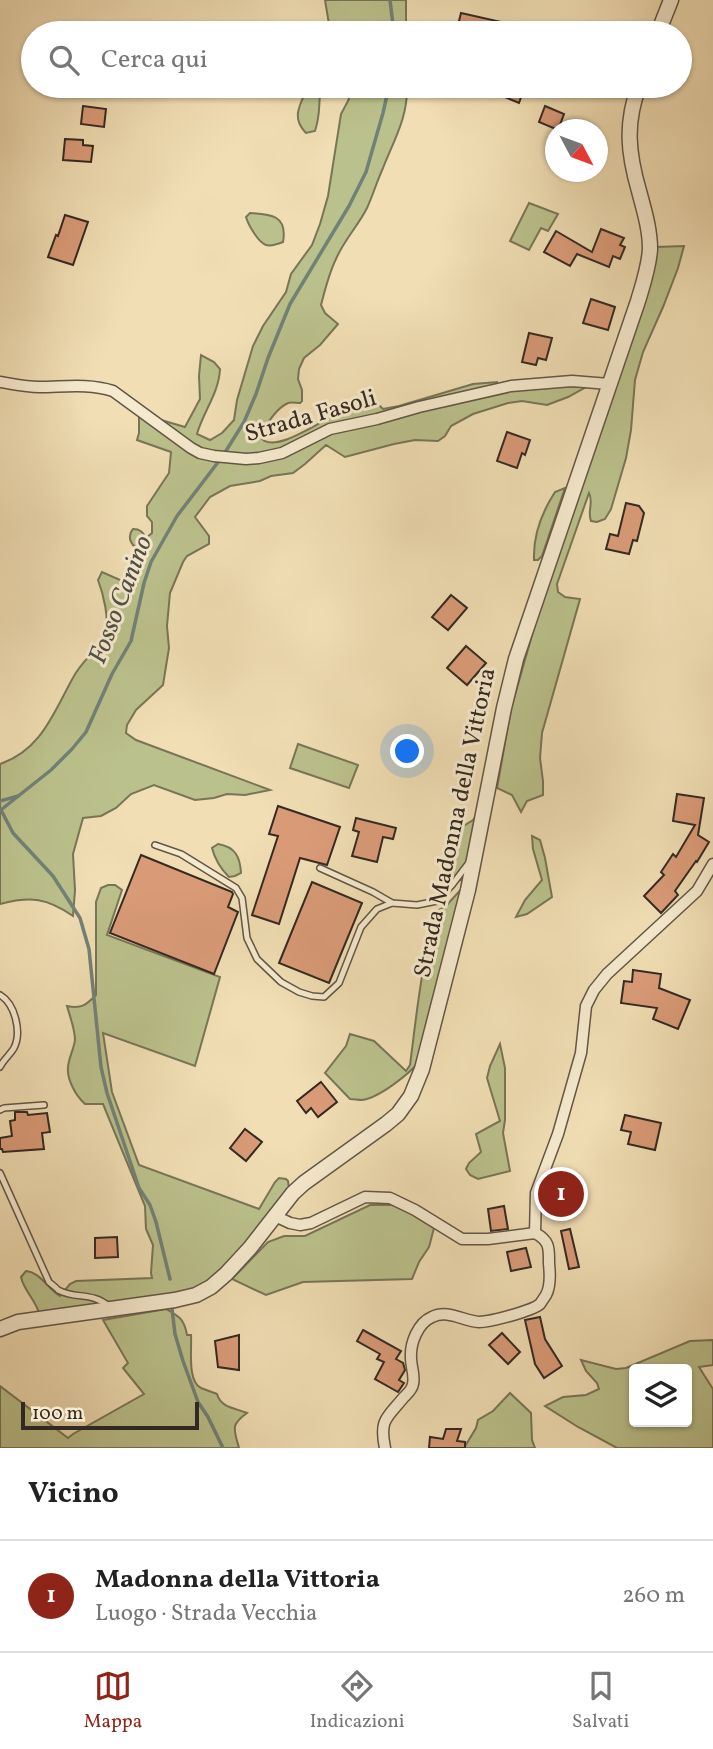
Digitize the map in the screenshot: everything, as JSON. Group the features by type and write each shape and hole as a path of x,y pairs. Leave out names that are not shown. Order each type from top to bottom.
{"street":[{"path":"663,21 671,0"},
{"name":"Strada Madonna della Vittoria","path":"0,1329 18,1322 175,1300 196,1295 211,1287 250,1248 293,1192 386,1124 411,1097 429,1044 476,856 516,659 648,269 650,248 647,222 632,165 629,137 629,118 635,98"},
{"name":"Strada Fasoli","path":"0,382 36,387 101,387 113,391 191,449 214,456 246,459 282,453 330,429 511,386 572,381 609,384"},
{"path":"535,1233 536,1193 558,1134 581,1053 586,1006 607,974 697,891 713,864"},
{"path":"275,1216 300,1225 311,1223 365,1197 390,1198 462,1239 488,1239 535,1233 544,1237 549,1246 548,1293 538,1305 496,1320 477,1322 451,1314 430,1317 415,1335 411,1356 413,1388 382,1423 385,1448"}],"lane":[{"path":"155,845 181,854 236,888 242,898 247,938 257,959 281,982 312,996 324,997 339,983 361,927 377,909 392,903"},
{"path":"320,868 392,903 417,905 437,901 467,863 476,856"},
{"path":"0,995 11,1005 18,1039 0,1067"},
{"path":"0,1110 44,1105"},
{"path":"0,1173 49,1282 66,1293 103,1301 112,1310"}],"green space":[{"path":"325,0 406,0 406,21 328,21"},
{"path":"303,98 320,98 315,131 306,133 301,127 298,116"},
{"path":"407,98 400,128 367,208 339,252 327,282 321,305 325,313 338,324 320,345 304,358 298,379 302,401 288,403 279,409 260,437 267,442 278,442 304,432 351,407 379,405 383,409 399,406 473,384 497,382 496,391 559,386 586,387 547,405 522,401 473,414 451,426 438,441 415,440 345,457 326,445 293,473 230,486 210,497 195,517 209,536 209,544 187,556 170,593 167,626 169,648 163,685 136,710 127,725 126,733 136,740 270,790 195,800 154,785 131,794 116,808 101,816 83,818 73,854 73,916 55,905 38,900 0,904 0,764 14,758 37,739 53,716 77,671 102,639 107,621 98,580 102,572 136,587 142,549 133,545 131,532 133,529 139,530 146,538 152,533 147,506 169,473 171,452 137,440 139,407 161,420 185,427 200,399 201,355 220,369 217,386 197,434 210,440 222,433 234,420 253,346 286,292 291,274 312,245 320,224 328,196 341,114 349,99"},
{"path":"529,203 558,214 548,231 541,228 529,250 510,241"},
{"path":"250,213 271,215 280,221 284,233 283,242 266,245 260,241 246,217"},
{"path":"684,246 663,307 643,352 635,380 626,458 611,509 605,519 591,521 589,493 557,584 558,592 565,597 580,599 542,733 540,758 543,795 527,801 521,812 512,795 497,788 511,709 538,614 656,247"},
{"path":"565,488 542,556 534,560 535,542 542,516 555,492"},
{"path":"298,744 358,765 349,788 290,768"},
{"path":"481,809 467,872 461,880 444,886 454,846 454,832 473,820"},
{"path":"532,836 540,840 552,897 527,914 516,917 525,900 542,880"},
{"path":"218,844 229,847 236,853 241,873 229,877 223,870 212,848"},
{"path":"115,885 122,890 107,935 220,977 195,1066 103,1033 112,1092 139,1165 259,1209 279,1178 288,1181 289,1188 235,1258 195,1288 174,1294 39,1313 22,1282 21,1277 26,1271 36,1274 60,1296 76,1281 152,1278 153,1245 146,1229 145,1206 103,1104 85,1104 73,1088 68,1073 75,1040 67,1006 83,1005 96,995 96,902 101,888"},
{"path":"465,885 420,1061 401,1079 377,1095 362,1100 350,1099 325,1073 346,1046 350,1034 374,1041 406,1071 410,1065 420,986 433,929 439,910"},
{"path":"500,1044 505,1068 503,1133 510,1171 478,1179 466,1169 481,1152 476,1134 500,1121 487,1078"},
{"path":"370,1205 397,1205 434,1228 429,1247 412,1279 303,1282 266,1295 232,1279 268,1242 284,1236 305,1236"},
{"path":"166,1309 181,1319 187,1335 191,1335 192,1372 197,1384 217,1394 225,1405 247,1413 235,1428 239,1448 0,1448 0,1386 68,1438 144,1394 123,1368 128,1363 103,1320"},
{"path":"713,1340 713,1365 699,1367 713,1389 713,1448 617,1448 545,1406 563,1397 586,1395 599,1389 581,1360 616,1369 629,1367 629,1427 692,1427 692,1364 635,1364 690,1341"},
{"path":"510,1393 531,1413 535,1448 464,1448 478,1420 493,1411"}],"building":[{"path":"461,13 496,21 459,21"},
{"path":"507,98 521,98 519,103"},
{"path":"83,106 106,109 104,127 81,124"},
{"path":"545,106 564,114 562,119 545,119 545,125 539,122"},
{"path":"65,139 83,140 83,145 93,146 91,162 63,160"},
{"path":"65,215 88,222 73,265 48,257"},
{"path":"601,229 624,238 620,245 625,247 620,259 613,256 609,267 577,254 570,266 544,252 556,231 592,252"},
{"path":"591,299 615,307 608,330 583,323"},
{"path":"529,333 552,338 546,360 538,358 536,365 522,362"},
{"path":"507,432 530,440 517,468 497,461"},
{"path":"626,503 639,506 644,513 637,541 633,540 629,554 606,549 610,534 618,536"},
{"path":"451,595 467,608 448,630 432,617"},
{"path":"466,646 486,663 467,685 447,668"},
{"path":"677,794 704,798 698,835 709,842 675,891 678,895 661,913 644,896 664,875 661,872 673,854 676,857 695,825 673,821"},
{"path":"278,806 340,827 327,865 300,858 279,924 252,915 278,836 269,834"},
{"path":"356,818 396,828 393,839 383,837 377,862 352,856 359,832 353,830"},
{"path":"141,855 232,892 228,907 238,912 214,974 110,933"},
{"path":"312,882 362,903 329,983 279,963"},
{"path":"633,970 661,974 659,988 690,1000 678,1029 653,1019 657,1008 621,1003 624,981 632,982"},
{"path":"321,1082 337,1102 318,1117 311,1108 306,1113 297,1101"},
{"path":"15,1112 27,1112 28,1115 47,1113 50,1132 42,1133 44,1149 3,1152 0,1149 0,1138 12,1136 10,1121 15,1120"},
{"path":"625,1115 661,1123 655,1150 628,1144 631,1132 621,1130"},
{"path":"245,1129 262,1142 246,1161 230,1148"},
{"path":"562,1181 564,1190 578,1188 580,1201 544,1207 548,1183"},
{"path":"504,1206 508,1229 491,1231 488,1209"},
{"path":"570,1229 579,1267 569,1269 561,1231"},
{"path":"117,1237 118,1257 95,1258 95,1238"},
{"path":"526,1248 531,1267 511,1271 507,1252"},
{"path":"540,1317 545,1339 562,1366 544,1378 535,1364 525,1320"},
{"path":"363,1330 401,1351 396,1359 403,1363 405,1370 399,1380 404,1383 398,1392 375,1379 384,1362 377,1359 380,1354 357,1341"},
{"path":"502,1333 520,1352 508,1364 489,1345"},
{"path":"239,1335 239,1370 218,1367 215,1341"},
{"path":"446,1429 461,1429 457,1441 465,1442 465,1448 429,1448 430,1437 443,1439"}],"waterway":[{"name":"Fosso Canino","path":"390,0 393,21"},
{"name":"Fosso Canino","path":"224,454 244,422 290,304 349,206 366,172 386,98"},
{"name":"Fosso Canino","path":"2,809 51,770 86,732 112,674 131,641 151,562 177,516 219,461"},
{"path":"0,801 18,796"},
{"path":"1,810 13,833 53,876 80,918 89,949 101,1067 107,1093 139,1188 150,1205 156,1222 170,1279"},
{"path":"172,1309 175,1334 198,1402 223,1448"}],"place":[{"name":"Madonna della Vittoria","path":"561,1194"}]}
